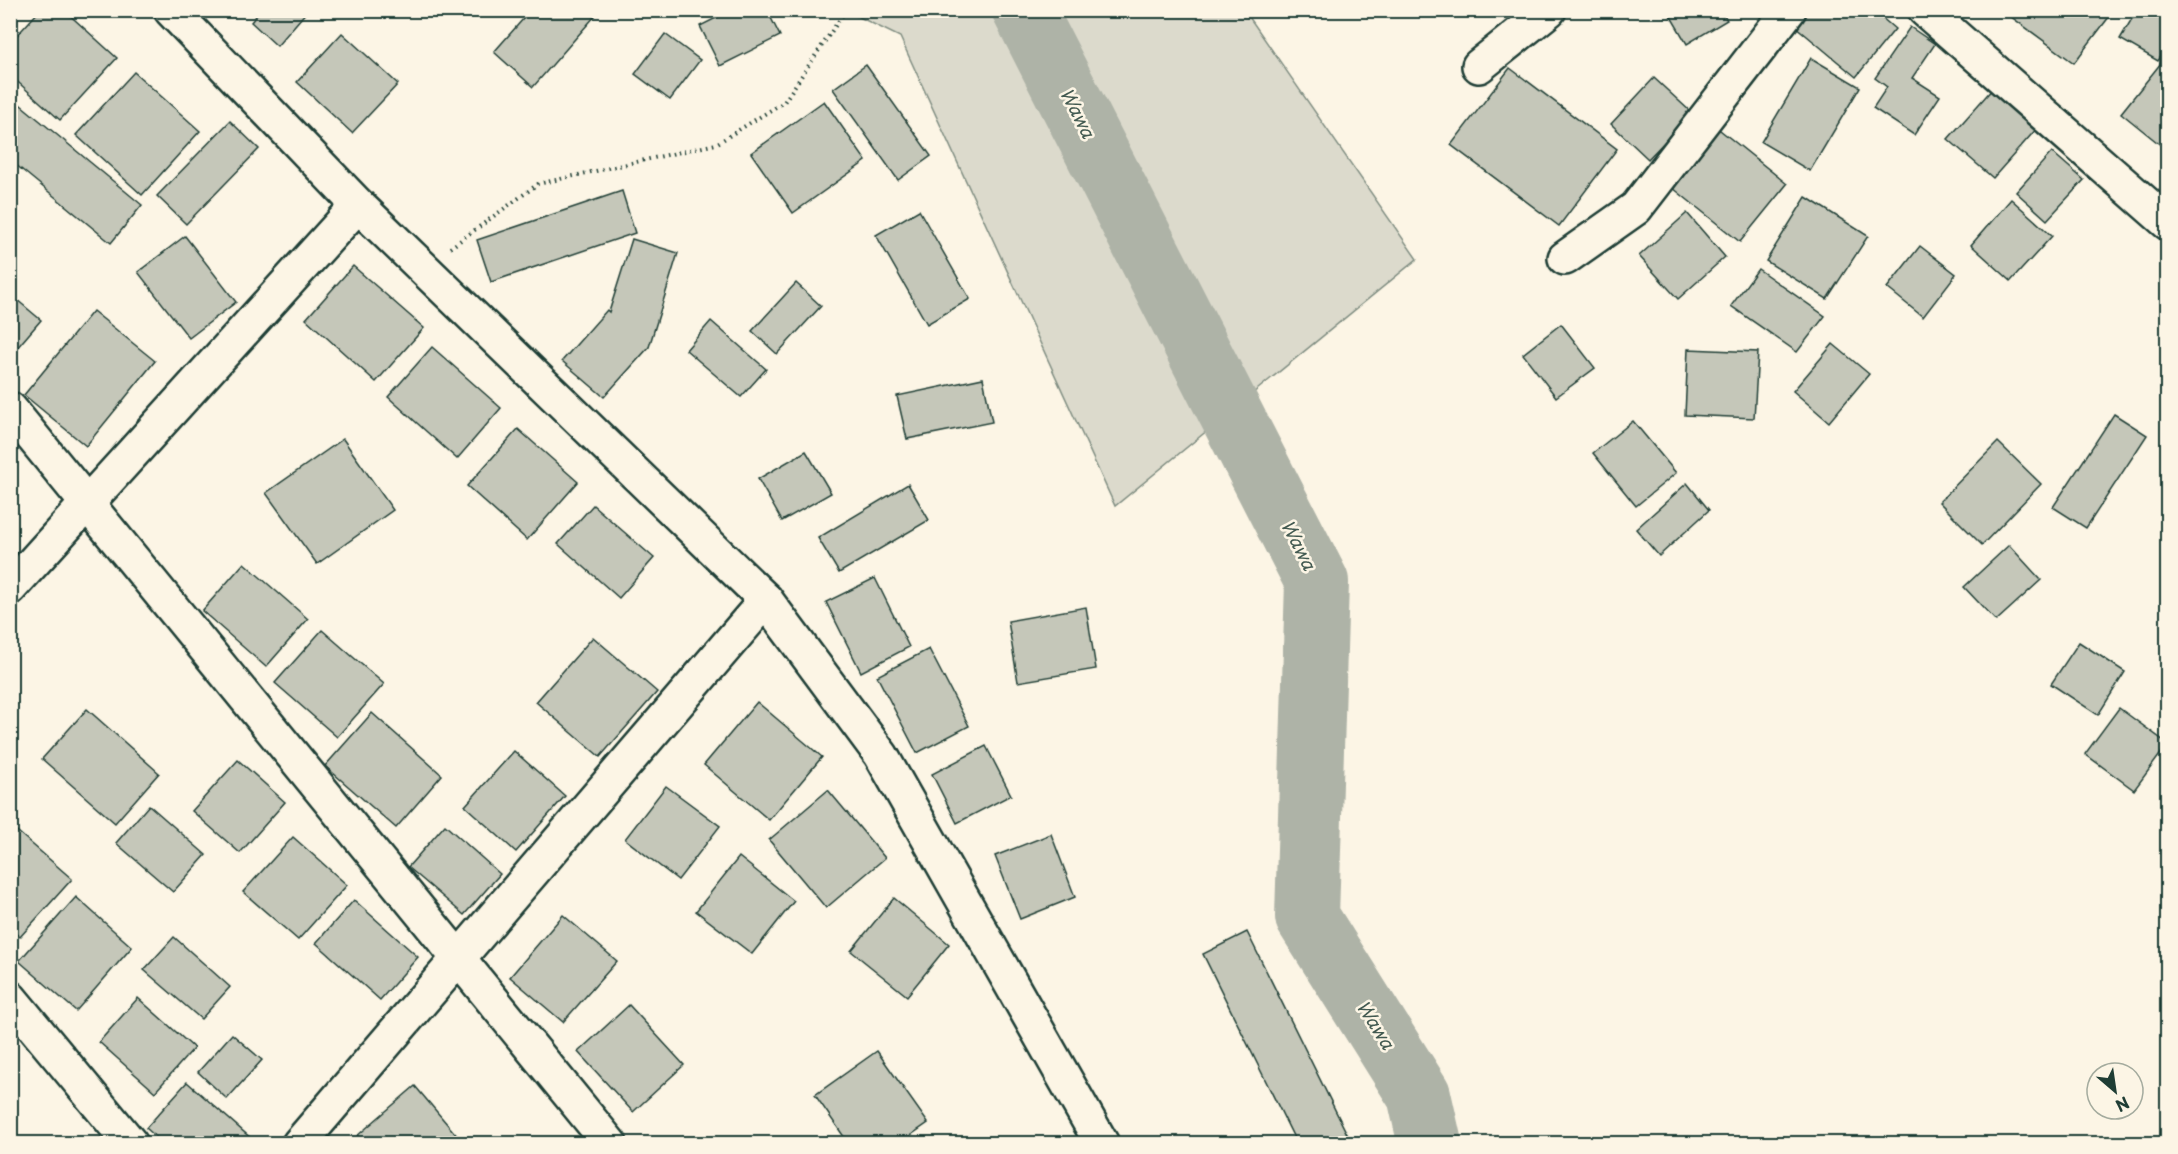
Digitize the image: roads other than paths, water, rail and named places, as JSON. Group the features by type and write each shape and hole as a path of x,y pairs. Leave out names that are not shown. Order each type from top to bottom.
{"street":[{"path":"171,10 358,205 766,600 881,755 1102,1143"},
{"path":"1479,66 1548,10"},
{"path":"1565,258 1636,208 1789,10"},
{"path":"1931,12 2168,223"},
{"path":"10,588 358,205"},
{"path":"10,409 610,1143"},
{"path":"299,1143 766,600"},
{"path":"10,998 131,1143"}],"waterway":[{"name":"Wawa","path":"1024,10 1317,582 1307,917 1419,1095 1430,1144"}]}
